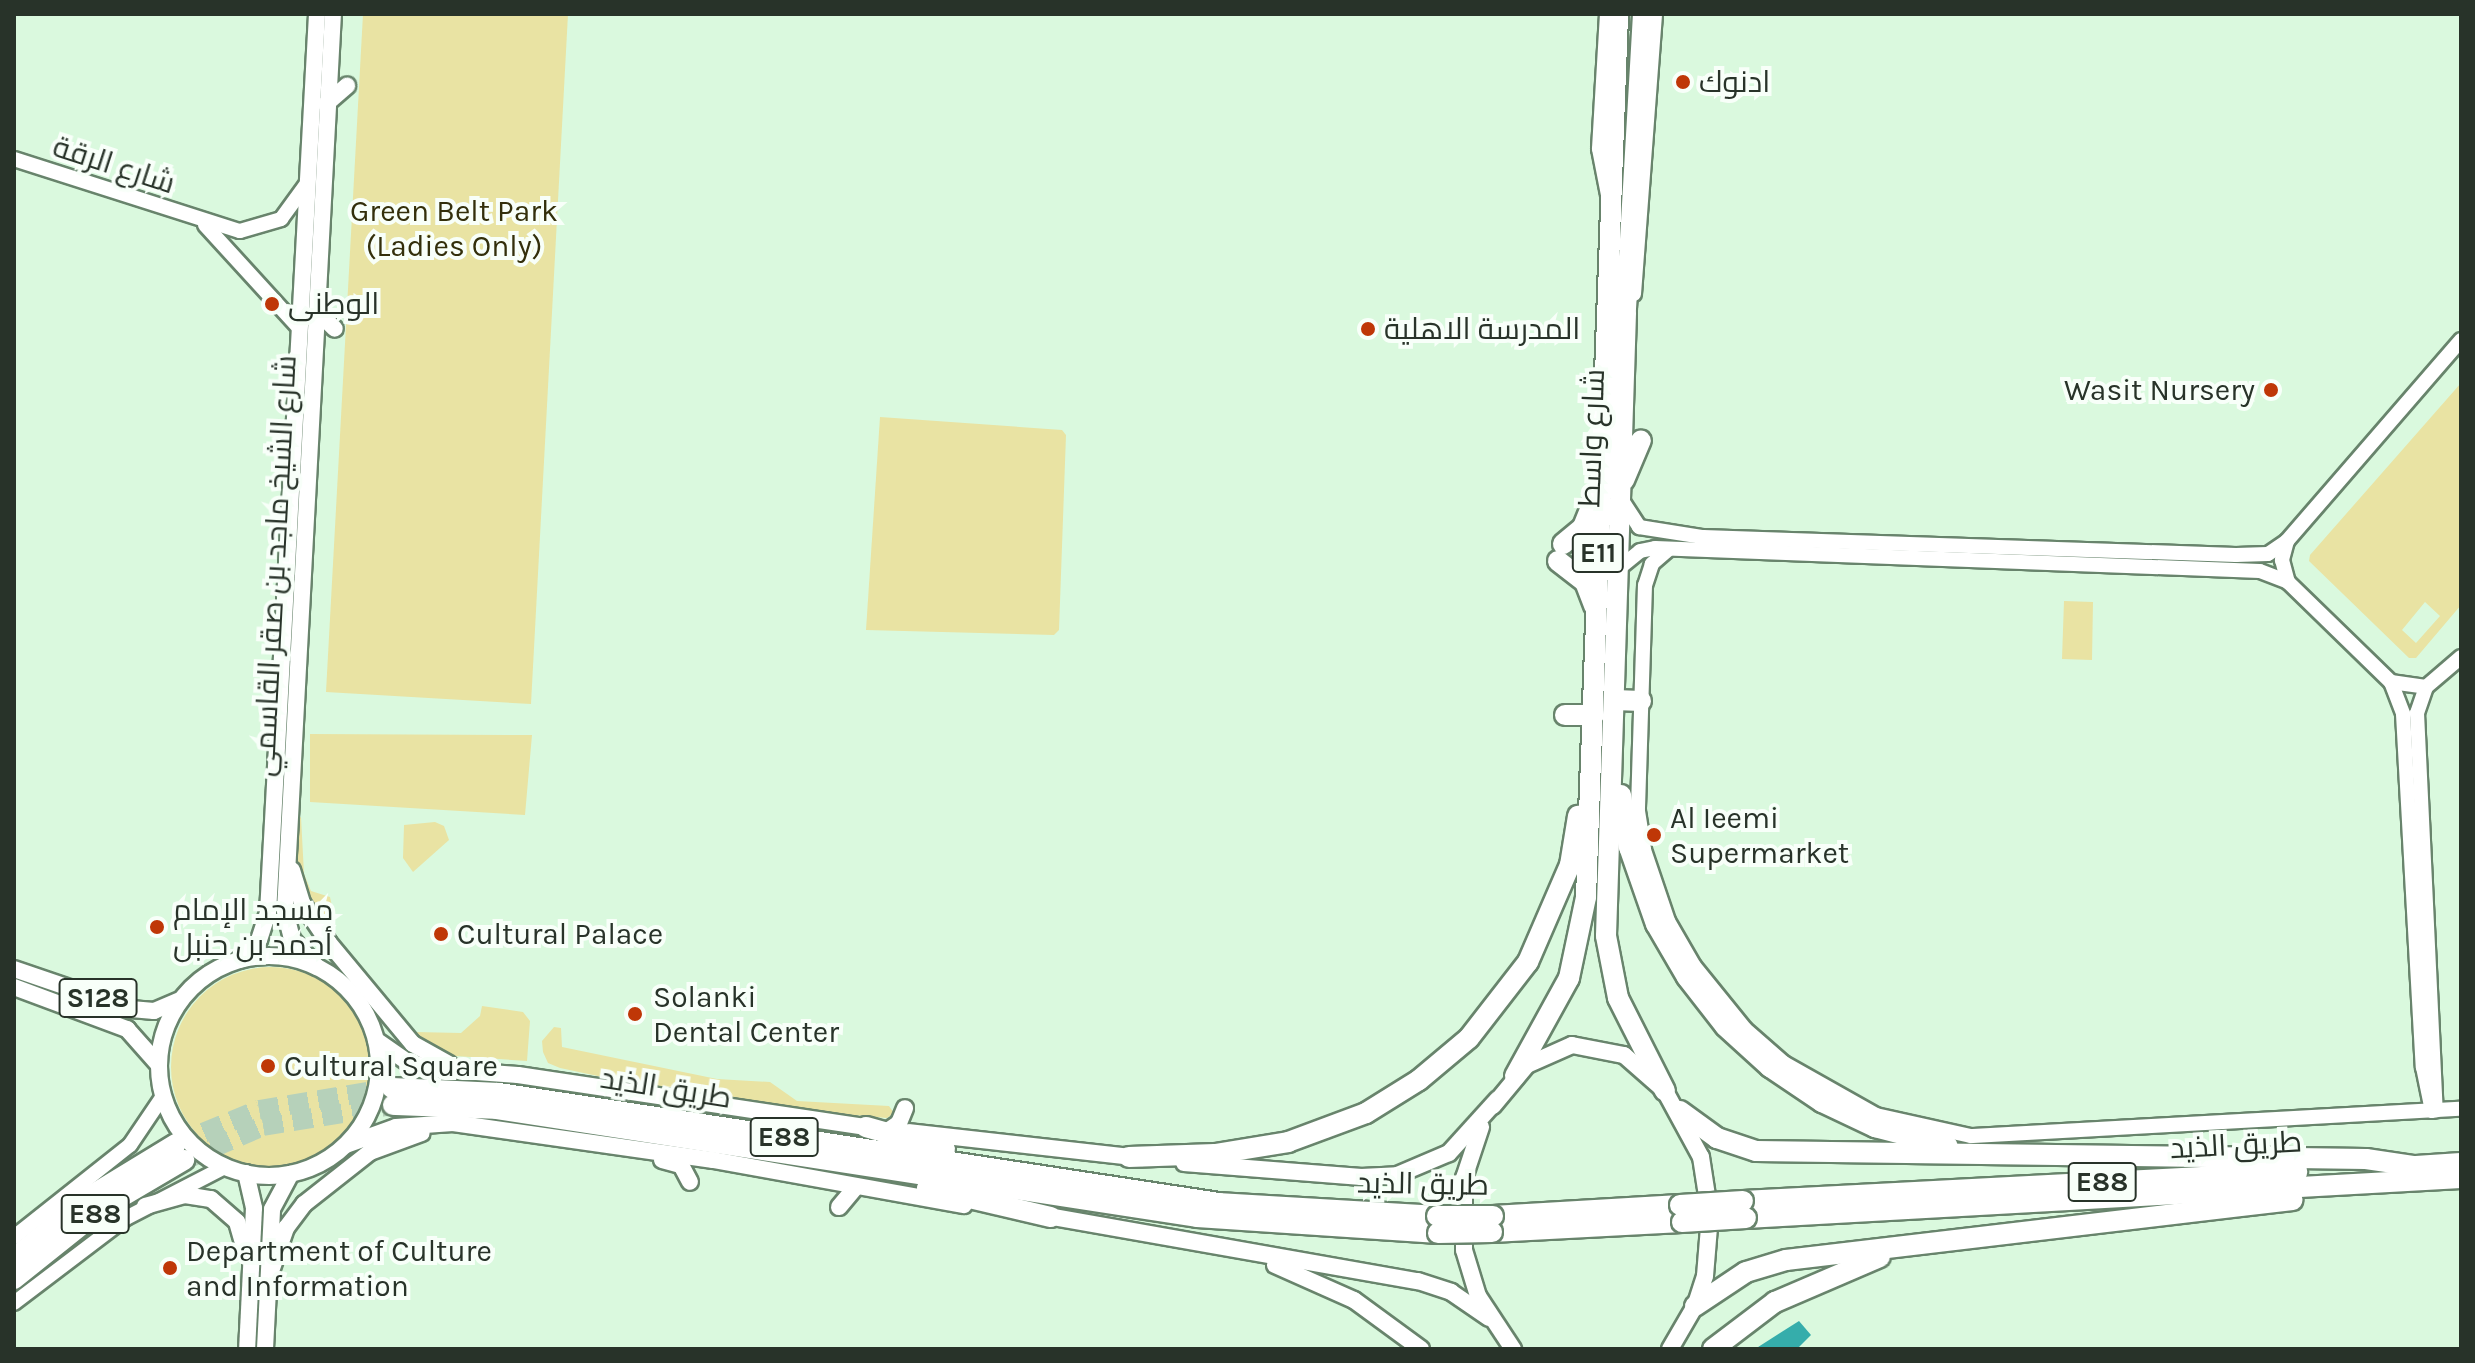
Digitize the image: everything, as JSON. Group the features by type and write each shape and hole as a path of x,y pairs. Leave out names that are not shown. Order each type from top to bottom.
{"highway":[{"name":"شارع واسط","path":"1643,14 1626,313 1609,967 1629,1027 1665,1091"},
{"name":"شارع واسط","path":"1515,1076 1558,1004 1578,952 1586,897 1594,742 1610,16"},
{"path":"1620,491 1641,440"},
{"path":"1597,613 1585,582 1561,552 1583,527 1600,483"},
{"path":"1615,700 1641,701"},
{"path":"1565,715 1594,715"},
{"path":"1129,1157 1236,1152 1314,1135 1391,1099 1452,1054 1510,989 1542,937 1570,865 1584,767 1594,742"},
{"path":"1613,762 1644,895 1670,951 1725,1026 1770,1067 1848,1115 1903,1136 1999,1156"},
{"name":"طريق الذيد","path":"1438,1224 1263,1207 1076,1182 499,1093 392,1096 476,1106 1207,1218 1438,1224 1493,1224 2461,1163"},
{"path":"1680,1111 1717,1138 1756,1151 2366,1159 2414,1166"},
{"path":"866,1127 1076,1182"},
{"name":"E88","path":"14,1258 101,1189 180,1152 104,1207 14,1279"},
{"path":"776,1152 1051,1217"},
{"name":"طريق الذيد","path":"1745,1210 2461,1178"},
{"path":"1695,1306 1728,1281 1765,1265 1954,1239 2347,1193 2386,1182"},
{"path":"1713,1349 1744,1323 1808,1284 1954,1239"}],"main road":[{"name":"شارع الشيخ ماجد بن صقر القاسمي","path":"239,960 259,940 268,913 317,14"},
{"name":"شارع الشيخ ماجد بن صقر القاسمي","path":"317,967 288,930 289,847 333,14"},
{"path":"316,32 325,31 330,58"},
{"path":"326,104 347,86"},
{"path":"317,311 335,329"},
{"path":"288,551 292,596 303,598"},
{"path":"289,847 302,903 329,943 420,1051 470,1070"},
{"path":"286,957 317,967 355,996 376,1040 378,1085 361,1127 346,1145 321,1163 291,1174 246,1173 225,1167 186,1138 163,1096 159,1065 165,1031 182,1000 212,973 239,960 286,957"},
{"name":"S128","path":"14,969 139,1011 182,1000"},
{"name":"S128","path":"14,987 127,1029 159,1065"},
{"path":"376,1040 421,1067 470,1070 889,1130 1129,1157 1361,1177 1397,1175 1449,1153 1515,1076 1556,1049 1589,1044 1624,1055 1665,1091 1680,1111 1701,1157 1710,1215 1705,1276 1695,1306 1670,1349"},
{"path":"1497,1100 1470,1155 1461,1202 1467,1262 1489,1318 1513,1349"},
{"path":"889,1130 899,1123 905,1108"},
{"path":"346,1145 415,1124 494,1127 1051,1217 1418,1281 1451,1292 1489,1318"},
{"path":"270,1274 281,1237 297,1211 370,1152 413,1135 494,1127"},
{"path":"647,1151 681,1165 690,1182"},
{"path":"246,1173 254,1208 247,1349"},
{"path":"265,1349 273,1203 291,1174"},
{"path":"839,1207 856,1187"},
{"path":"145,1206 185,1195 219,1203 241,1230 250,1274"},
{"path":"1232,1250 1354,1300 1421,1349"}],"street":[{"path":"1626,313 1640,262 1655,14"},
{"path":"1597,37 1610,16"},
{"name":"شارع الرقة","path":"14,159 240,231 268,227 287,214 309,182"},
{"name":"شارع الرقة","path":"198,220 236,254 300,329"},
{"path":"1620,491 1628,515 1639,527 1691,536 2268,554 2287,541 2461,340"},
{"path":"1691,536 1676,539 1671,549 1652,564 1645,585 1641,834 1668,921 1707,985 1745,1029 1784,1063 1835,1096 1897,1122 1971,1136 2461,1109"},
{"path":"2287,541 2282,560 2288,582"},
{"path":"1618,569 1640,551 1671,549 2260,571 2288,582 2391,682 2412,737"},
{"path":"2202,569 2233,563 2236,555"},
{"path":"2434,1111 2412,737 2426,687 2461,657"},
{"path":"2391,682 2426,687"},
{"path":"2408,1113 2420,1096 2431,1067"},
{"path":"2431,1067 2444,1093 2461,1109"},
{"path":"14,1237 136,1139 163,1096"},
{"path":"14,1303 145,1206 225,1167"}],"green space":[{"name":"Green Belt Park (Ladies Only)","path":"363,14 568,14 531,704 326,692"},
{"path":"2461,383 2461,605 2416,658 2409,658 2309,561 2310,555","holes":["2425,602 2440,616 2416,643 2402,630"]},
{"path":"880,417 1062,430 1066,435 1059,630 1054,635 866,630"},
{"path":"2064,601 2093,602 2092,660 2062,659"},
{"path":"310,734 532,735 525,815 310,802"},
{"path":"301,817 304,874 311,891 330,897 335,921 330,928 321,926 298,876 294,852 296,819"},
{"path":"435,822 444,826 449,840 413,872 403,858 404,825"},
{"path":"271,967 309,974 342,996 364,1029 371,1067 364,1105 342,1138 309,1160 271,1167 233,1160 200,1138 178,1105 171,1067 178,1029 200,996 233,974"},
{"path":"482,1006 523,1012 530,1021 527,1061 441,1055 414,1039 415,1032 461,1033 480,1016"},
{"path":"554,1027 561,1028 562,1047 717,1079 770,1082 797,1101 889,1106 894,1113 887,1118 730,1104 560,1068 548,1063 543,1052 542,1041"}],"water":[{"path":"1799,1321 1811,1335 1797,1349 1755,1349"}],"tunnel":[{"path":"176,1144 259,1110 392,1088"},
{"path":"184,1160 263,1126 393,1105"}],"place":[{"name":"ادنوك","path":"1683,82"},
{"name":"الوطنی","path":"272,304"},
{"name":"المدرسة الاهلية","path":"1368,329"},
{"name":"Wasit Nursery","path":"2271,390"},
{"name":"Al Ieemi Supermarket","path":"1654,835"},
{"name":"مسجد الإمام أحمد بن حنبل","path":"157,927"},
{"name":"Cultural Palace","path":"441,934"},
{"name":"Solanki Dental Center","path":"635,1014"},
{"name":"Cultural Square","path":"268,1066"},
{"name":"Department of Culture and Information","path":"170,1268"}]}
